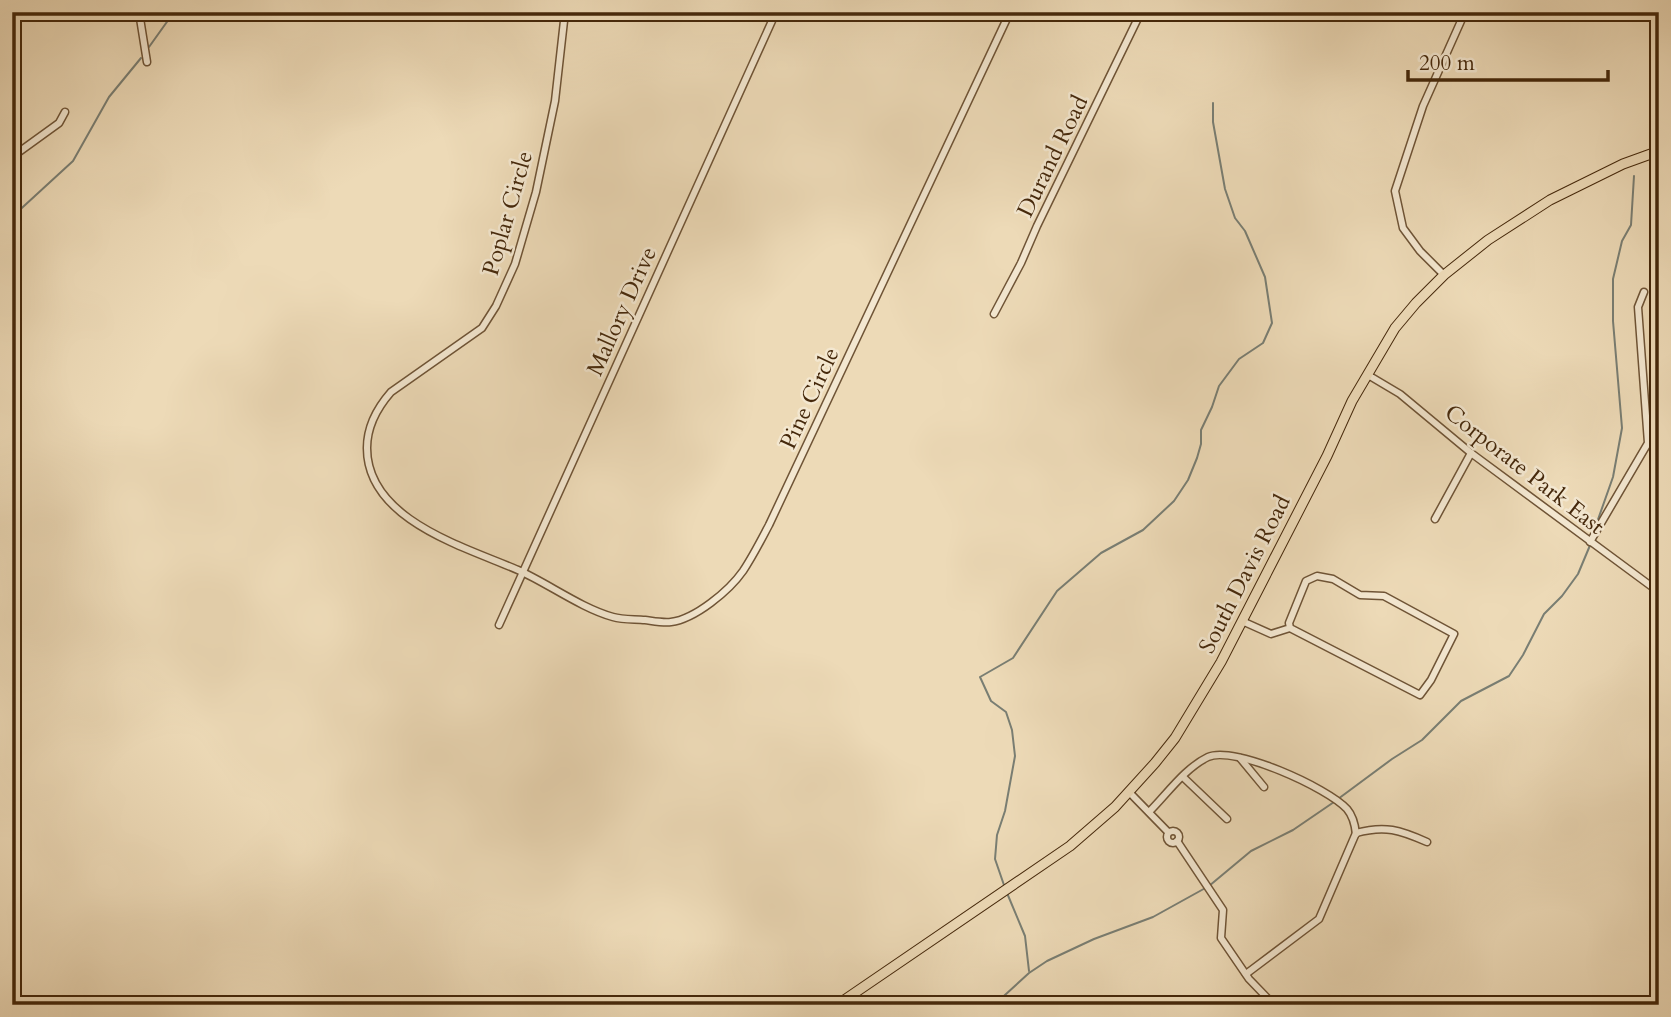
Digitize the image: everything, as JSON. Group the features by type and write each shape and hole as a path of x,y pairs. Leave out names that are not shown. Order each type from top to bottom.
{"main road":[{"name":"South Davis Road","path":"837,1005 1045,864 1093,827 1129,792 1175,737 1221,662 1327,456 1352,401 1395,328 1444,275 1488,240 1550,200 1623,164 1659,151"}],"street":[{"path":"139,12 147,62"},
{"name":"Poplar Circle","path":"522,572 468,551 398,512 384,497 374,480 367,445 374,416 391,392 482,328 496,306 515,264 536,192 555,101 565,12"},
{"name":"Mallory Drive","path":"499,625 776,12"},
{"name":"Pine Circle","path":"522,572 614,618 671,622 696,614 742,572 769,524 1010,12"},
{"name":"Durand Road","path":"994,314 1141,12"},
{"path":"1444,275 1420,251 1403,228 1395,191 1423,106 1465,12"},
{"path":"12,157 60,123 65,113"},
{"path":"1590,541 1648,443 1638,307 1644,292"},
{"name":"Corporate Park East","path":"1368,375 1400,394 1471,453 1659,592"},
{"path":"1435,519 1471,453"},
{"path":"1242,621 1271,634 1290,628 1420,695 1431,680 1454,634 1384,596 1360,595 1333,579 1317,576 1306,581 1289,622 1290,628"},
{"path":"1149,812 1194,766 1210,756 1224,754 1277,769 1331,796 1346,808 1354,821 1356,834 1319,919 1246,974"},
{"path":"1240,758 1264,787"},
{"path":"1183,777 1227,819"},
{"path":"1129,792 1168,832 1176,831 1179,837 1177,841 1223,910 1221,938 1246,974 1274,1005"},
{"path":"1356,834 1373,829 1399,830 1427,842"}],"waterway":[{"path":"149,47 174,12"},
{"path":"12,217 73,161 109,97 141,58"},
{"path":"1005,888 995,859 997,835 1005,811 1015,756 1012,730 1006,712 991,701 980,677 1013,658 1057,591 1101,553 1143,530 1174,501 1188,480 1197,458 1201,430 1219,386 1239,359 1263,343 1272,323 1265,277 1245,231 1235,218 1225,189 1213,122 1213,103"},
{"path":"1595,528 1613,477 1622,428 1613,321 1613,279 1622,241 1631,225 1634,176"},
{"path":"1338,799 1422,740 1461,701 1509,676 1544,614 1578,574 1591,543"},
{"path":"994,1005 1029,973 1047,961 1094,939 1153,917 1209,886 1251,851 1293,830 1334,802"},
{"path":"1007,893 1025,936 1029,971"}]}
